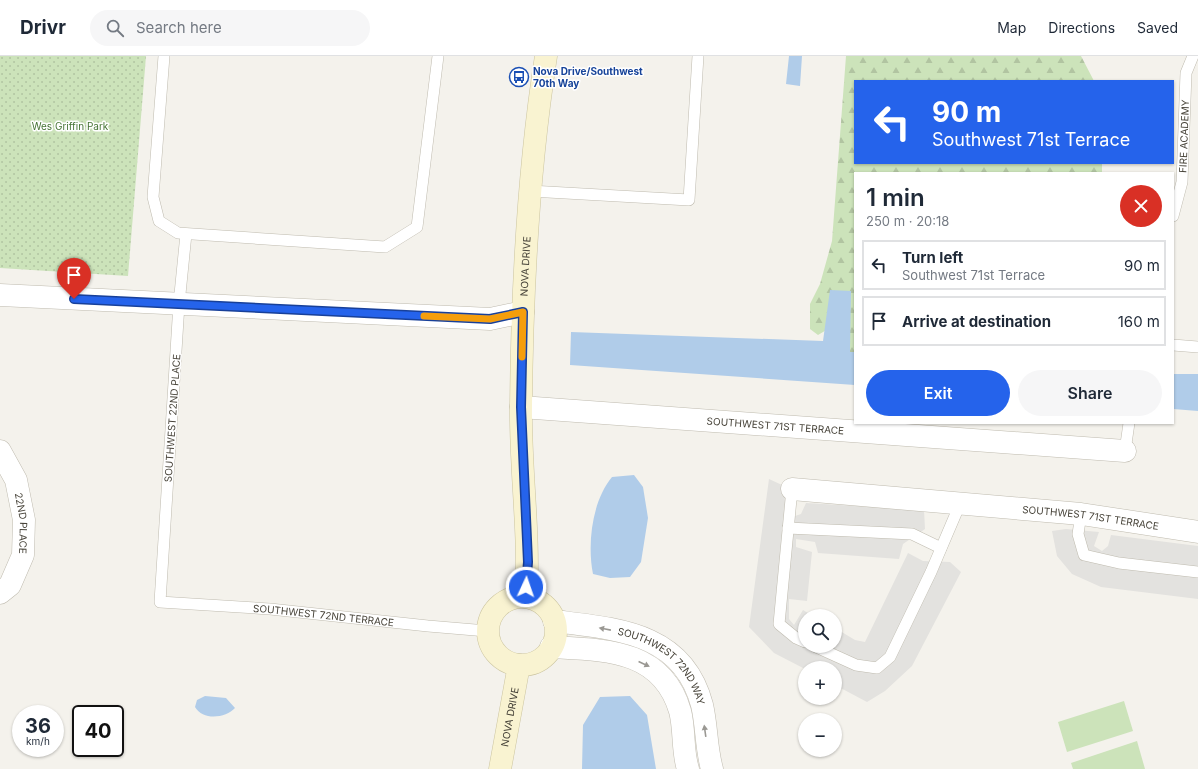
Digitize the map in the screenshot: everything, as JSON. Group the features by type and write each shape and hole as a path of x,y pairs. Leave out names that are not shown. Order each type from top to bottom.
{"street":[{"name":"NOVA DRIVE","path":"526,596 528,562 521,407 523,312 530,191 540,96 546,56"},
{"path":"0,295 490,319 523,312"},
{"name":"SOUTHWEST 71ST TERRACE","path":"521,407 1125,451"},
{"name":"22ND PLACE","path":"0,451 16,480 24,520 23,555 10,585 0,593"},
{"name":"SOUTHWEST 71ST TERRACE","path":"792,489 1081,514 1198,532"},
{"path":"526,596 536,599 550,612 554,622 555,635 552,647 538,660 529,664 519,665 509,662 493,650 489,641 487,631 489,619 495,609 504,601 514,597 526,596"},
{"name":"SOUTHWEST 72ND WAY","path":"554,622 636,634 668,650 689,675 702,705 712,769"},
{"name":"SOUTHWEST 72ND WAY","path":"552,647 594,650 628,656 654,669 669,687 680,712 688,769"},
{"name":"NOVA DRIVE","path":"500,769 519,665"}],"lane":[{"path":"164,56 153,197 159,221 178,233 186,234 385,247 417,227 438,56"},
{"path":"530,191 689,200 698,56"},
{"name":"FIRE ACADEMY","path":"1174,212 1182,182 1186,73 1193,56"},
{"name":"SOUTHWEST 22ND PLACE","path":"160,602 186,234"},
{"path":"1174,346 1198,347"},
{"path":"1125,451 1129,424"},
{"path":"792,489 779,624 798,639"},
{"path":"829,653 856,665 876,668 890,657 960,504"},
{"path":"1081,514 1078,534 1084,555 1119,563 1198,572"},
{"path":"788,528 912,534 941,548"},
{"name":"SOUTHWEST 72ND TERRACE","path":"160,602 270,609 487,631"}],"green space":[{"name":"Wes Griffin Park","path":"0,56 146,56 128,276 0,268"},
{"path":"846,56 1081,56 1093,80 854,80 854,164 1102,164 1102,172 854,172 854,358 833,326 818,335 810,329 810,304 820,284 832,241"},
{"path":"1124,701 1133,731 1067,752 1058,722"},
{"path":"1137,741 1145,769 1073,769 1071,763"}],"shaded area":[{"path":"769,479 782,485 796,498 795,516 801,514 806,503 924,510 925,529 903,544 899,559 818,553 815,542 796,539 796,547 812,552 807,601 789,599 789,619 794,625 798,618 798,653 842,653 842,632 855,640 865,642 908,553 923,561 950,562 961,572 912,666 885,691 867,702 842,689 842,661 798,661 798,665 774,653 749,627"},
{"path":"1066,529 1099,532 1094,546 1102,551 1108,546 1111,535 1198,546 1198,599 1101,587 1072,574 1057,556 1052,531"}],"water":[{"path":"789,56 802,56 800,86 786,84"},
{"path":"830,290 851,291 850,352 854,352 854,385 570,365 571,332 823,341"},
{"path":"1174,374 1198,374 1198,411 1174,409"},
{"path":"634,475 643,487 648,518 641,562 630,577 610,578 593,574 591,562 591,536 600,498 612,477"},
{"path":"205,696 226,698 235,708 220,716 209,716 203,714 195,707 197,700"},
{"path":"630,696 647,715 656,769 582,769 583,725 600,697"}],"slow traffic":[{"path":"424,316 490,319 523,312 522,357"}],"place":[{"name":"Nova Drive/Southwest 70th Way","path":"519,77"}],"route":[{"path":"74,299 490,319 523,312 521,407 528,562 526,587"}]}
